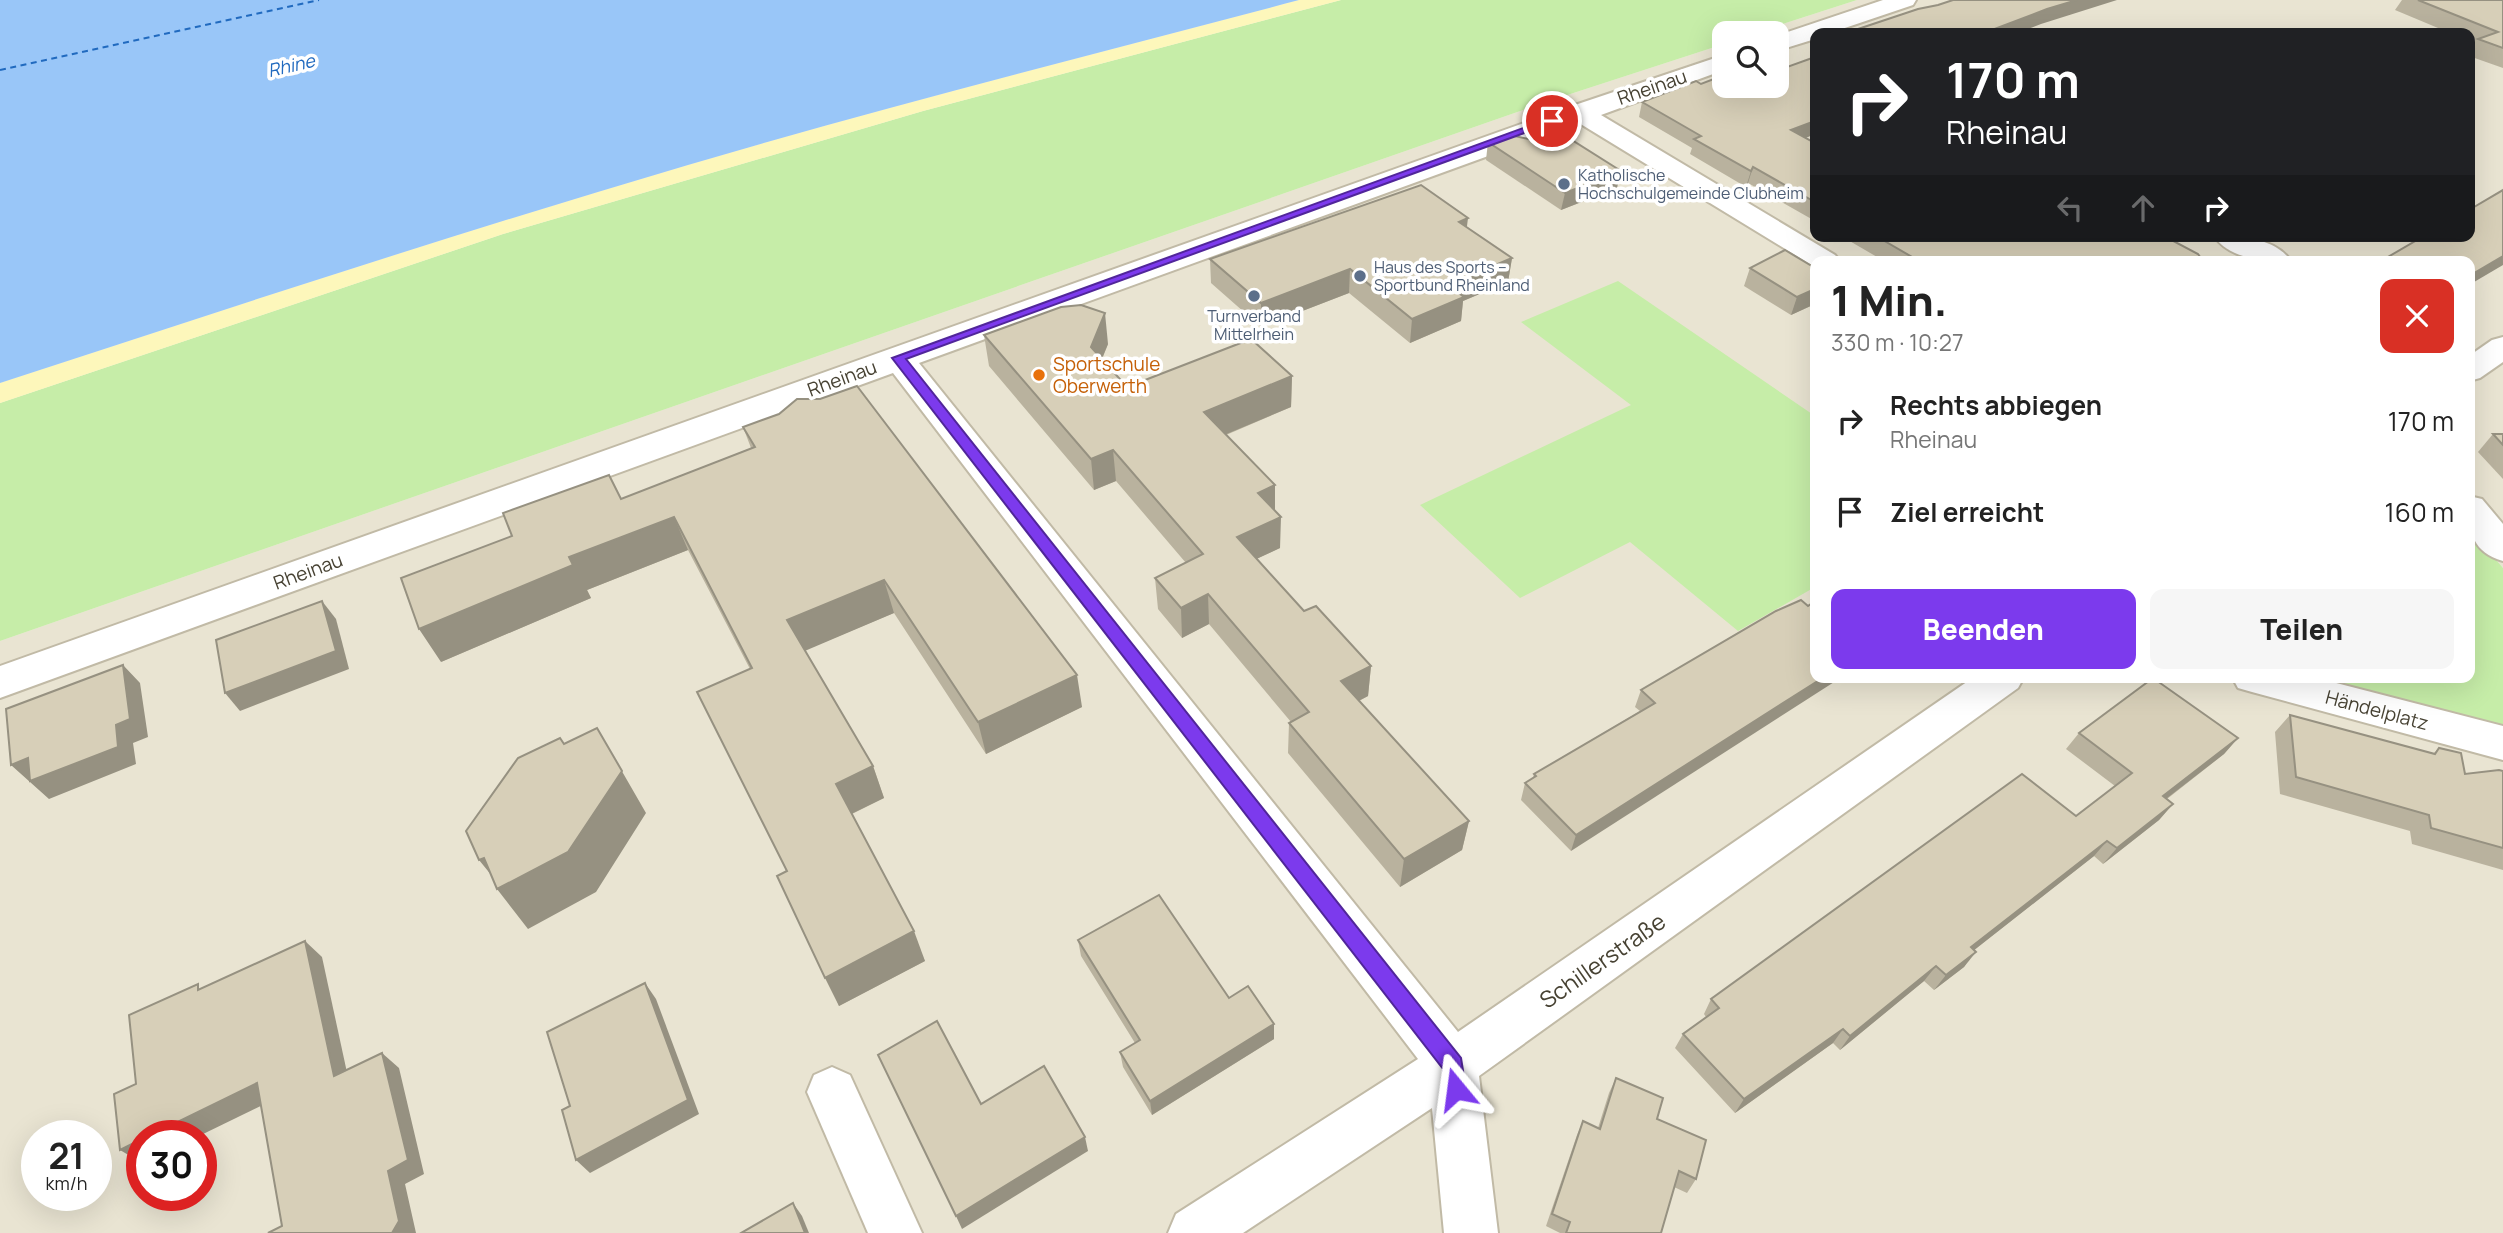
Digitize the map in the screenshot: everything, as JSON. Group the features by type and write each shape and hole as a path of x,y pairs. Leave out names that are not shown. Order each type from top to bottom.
{"street":[{"path":"1823,28 1905,0"},
{"path":"1789,40 1810,32"},
{"name":"Rheinau","path":"0,682 1578,112 1712,66"},
{"path":"1578,112 1817,256"},
{"path":"2243,242 2267,256"},
{"path":"898,358 1453,1065 1471,1233"},
{"path":"2475,515 2503,548"},
{"name":"Schillerstraße","path":"1195,1233 1453,1065 1995,683"},
{"name":"Händelplatz","path":"2275,683 2503,743"},
{"path":"832,1092 895,1233"}],"shaded area":[{"path":"1857,0 2503,0 2503,568 2475,535 2475,256 1810,256 1810,683 2318,683 2503,731 2503,1233 0,1233 0,641 1555,99 1712,48 1712,98 1789,98 1789,22"}],"green space":[{"path":"1341,0 1857,0 1789,22 1712,21 1712,48 1555,99 0,641 0,403 503,234 923,111"},
{"path":"1618,281 1810,413 1810,590 1738,631 1630,542 1520,598 1420,505 1631,405 1521,322"},
{"path":"2475,535 2503,568 2503,731 2318,683 2475,683"}],"sand":[{"path":"1299,0 1341,0 923,111 503,234 0,403 0,383 515,217 840,122"}],"water":[{"name":"Rhine","path":"0,0 1299,0 688,165 429,244 0,383"}],"building":[{"path":"1953,0 2077,0 1997,28 1861,28"},
{"path":"2418,0 2503,0 2503,48 2478,39 2498,32"},
{"path":"1810,59 1810,123 1791,130 1810,140 1810,199 1753,167 1751,171 1694,139 1701,136 1642,102 1696,81 1701,84 1712,80 1712,98 1789,98 1789,66"},
{"path":"1510,135 1552,144 1567,137 1621,171 1565,193 1488,142"},
{"path":"1421,185 1468,218 1459,222 1512,258 1448,285 1464,297 1412,319 1350,269 1261,303 1210,259"},
{"path":"2503,190 2503,256 2475,272 2475,256 2390,256 2414,242 2475,242 2475,206"},
{"path":"1886,242 2175,242 2199,256 1910,256"},
{"path":"1785,250 1810,265 1810,291 1797,297 1750,268"},
{"path":"1081,305 1105,313 1091,347 1127,387 1251,339 1292,376 1204,412 1275,485 1258,493 1281,517 1237,537 1304,611 1316,606 1371,666 1341,681 1469,821 1404,859 1289,723 1309,712 1208,594 1181,608 1155,578 1203,554 1113,450 1091,459 984,335 1061,307"},
{"path":"857,386 1077,675 978,722 884,580 787,620 873,766 836,784 914,931 825,978 777,876 787,871 697,692 752,668 674,517 569,557 573,565 419,629 401,578 512,536 503,513 609,475 621,499 755,447 743,427 779,414 797,399 820,399"},
{"path":"2493,434 2503,434 2503,445"},
{"path":"1801,600 1808,606 1810,605 1810,683 1815,683 1576,835 1525,783 1536,776 1534,774 1655,703 1641,690 1776,611"},
{"path":"322,601 336,651 225,693 216,640"},
{"path":"123,665 130,719 116,725 118,747 30,781 28,758 11,765 6,709"},
{"path":"2146,683 2160,683 2238,738 2163,796 2173,804 2117,848 2107,841 1971,947 1976,952 1946,975 1936,966 1850,1036 1843,1029 1744,1099 1683,1034 1719,1008 1711,999 2022,774 2076,816 2132,773 2079,733"},
{"path":"2290,715 2435,754 2439,748 2461,753 2465,774 2503,771 2503,848 2431,828 2429,815 2296,777"},
{"path":"597,728 622,771 568,852 497,889 484,858 479,860 466,831 518,758 560,738 564,744"},
{"path":"1159,895 1229,998 1248,986 1274,1024 1150,1101 1120,1052 1140,1040 1078,940"},
{"path":"305,941 334,1076 382,1053 408,1160 388,1171 399,1221 392,1233 268,1233 282,1226 257,1083 182,1120 126,1120 126,1147 120,1150 114,1094 136,1084 129,1015 198,984 198,990"},
{"path":"645,983 688,1100 576,1160 562,1110 570,1106 547,1032"},
{"path":"937,1021 981,1104 1044,1066 1085,1137 956,1216 878,1055"},
{"path":"1616,1078 1663,1098 1657,1119 1706,1140 1696,1179 1679,1171 1661,1233 1566,1233 1570,1222 1552,1214 1583,1121 1600,1129"},
{"path":"793,1203 805,1233 741,1233"}],"ferry route":[{"path":"0,70 319,0"}],"place":[{"name":"Katholische Hochschulgemeinde Clubheim","path":"1564,184"},
{"name":"Haus des Sports – Sportbund Rheinland","path":"1360,276"},
{"name":"Turnverband Mittelrhein","path":"1254,296"},
{"name":"Sportschule Oberwerth","path":"1039,375"}],"route":[{"path":"1456,1089 1453,1065 898,358 1552,121"}]}
